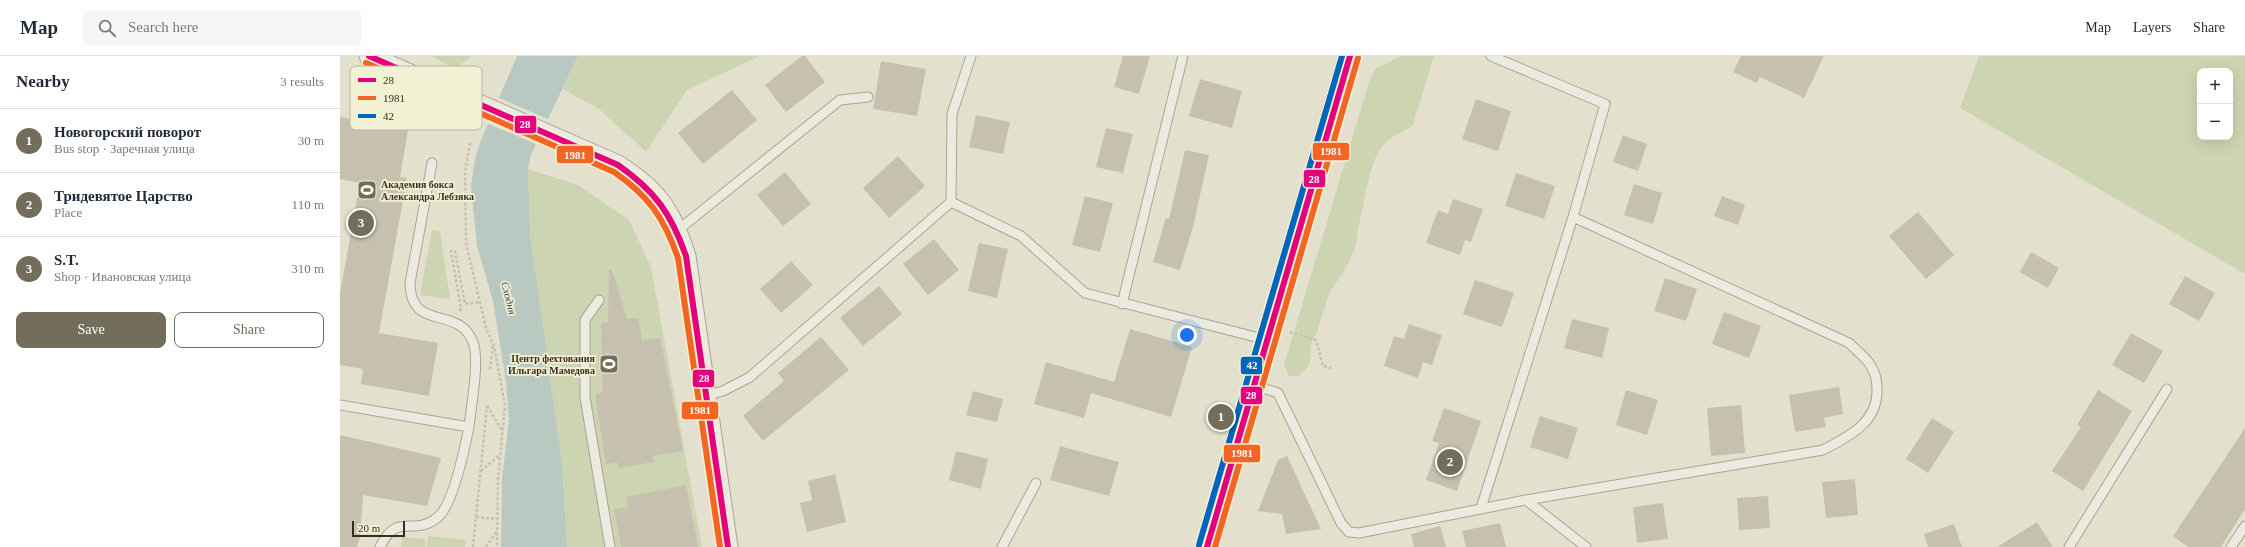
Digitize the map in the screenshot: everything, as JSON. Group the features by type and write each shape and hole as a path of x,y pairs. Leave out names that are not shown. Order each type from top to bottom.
{"main road":[{"path":"1207,547 1350,56"}],"street":[{"path":"369,56 392,66"},
{"path":"482,106 618,165 640,179 654,192 667,209 678,230 686,256 728,547"}],"lane":[{"path":"706,396 723,391 750,377 951,202 952,114 970,56"},
{"path":"1122,304 1183,56"},
{"path":"1481,508 1573,217 1606,104 1491,56"},
{"path":"678,230 840,100 868,97"},
{"path":"380,547 387,534 397,526 426,524 439,517 448,503 464,452 469,427 476,357 473,342 465,329 453,320 429,315 417,308 411,297 410,283 432,163"},
{"path":"951,202 1021,236 1085,293 1122,304 1267,340"},
{"path":"1254,385 1278,393 1341,523 1349,532 1360,533 1481,508 1823,450 1854,433 1872,415 1878,401 1877,376 1868,362 1849,343 1573,217"},
{"path":"598,300 585,320 585,396 610,547"},
{"path":"2069,547 2166,389"},
{"path":"340,404 469,427"},
{"path":"1002,547 1036,482"},
{"path":"1526,500 1586,547"},
{"path":"2231,547 2245,526"}],"path":[{"path":"453,320 461,309 451,251 455,251 465,304 480,302"},
{"path":"1288,332 1316,340 1323,366 1331,368"},
{"path":"490,375 493,343"},
{"path":"473,547 488,398"},
{"path":"487,406 502,431"},
{"path":"480,472 500,454"},
{"path":"476,516 498,519"},
{"path":"486,547 498,529"}],"green space":[{"path":"432,56 472,56 459,66 450,66"},
{"path":"578,56 760,56 687,90 646,152 599,109 563,89"},
{"path":"1401,56 1434,56 1413,125 1387,141 1381,148 1376,158 1371,169 1355,246 1348,264 1329,295 1312,343 1310,361 1305,370 1299,376 1289,376 1284,365 1370,79 1375,69"},
{"path":"1979,56 2245,56 2245,274 1960,108"},
{"name":"Центр фехтования Ильгара Мамедова","path":"528,169 578,185 629,220 651,267 702,547 567,547 562,462 530,234"},
{"path":"432,230 440,231 450,299 420,295"},
{"path":"428,536 466,540 465,547 427,547"},
{"path":"402,537 425,539 425,547 401,547"}],"water":[{"name":"Сходня","path":"517,56 578,56 531,155 528,169 530,234 562,462 567,547 501,547 502,479 509,420 506,382 493,301 477,246 471,186 475,159 481,140"}],"pier":[{"path":"497,97 550,120 538,145 486,123"}],"building":[{"path":"802,56 805,56 825,82 786,112 765,85"},
{"path":"1123,56 1150,56 1139,94 1114,87"},
{"path":"1741,56 1824,56 1804,98 1760,77 1757,83 1733,72"},
{"path":"881,61 926,69 917,116 873,109"},
{"path":"1200,79 1242,91 1232,128 1189,116"},
{"path":"732,90 757,120 703,164 678,133"},
{"path":"1476,99 1511,111 1498,151 1462,139"},
{"path":"976,115 1010,122 1003,154 969,147"},
{"path":"340,117 350,119 350,130 408,130 400,177 407,178 379,333 438,343 429,396 361,384 363,369 340,365 340,293 360,183 340,179"},
{"path":"1106,128 1133,134 1123,173 1096,167"},
{"path":"1623,135 1647,144 1638,171 1613,162"},
{"path":"1185,150 1209,155 1193,227 1180,270 1153,262 1166,218 1169,219"},
{"path":"898,156 925,186 889,218 863,188"},
{"path":"785,172 811,204 783,226 757,195"},
{"path":"1516,173 1555,186 1544,219 1505,206"},
{"path":"1634,184 1662,193 1653,224 1624,215"},
{"path":"1085,196 1113,203 1100,252 1072,245"},
{"path":"1722,196 1745,205 1738,225 1714,216"},
{"path":"1453,199 1483,209 1471,242 1465,240 1460,255 1426,243 1438,210 1448,214"},
{"path":"1918,212 1954,255 1926,279 1889,236"},
{"path":"934,239 959,270 928,295 903,264"},
{"path":"979,243 1008,249 997,298 968,291"},
{"path":"2031,252 2059,268 2048,288 2020,272"},
{"path":"791,261 813,285 781,313 760,289"},
{"path":"609,270 612,270 627,319 638,318 642,341 660,338 683,451 653,456 654,462 618,468 617,462 606,464 595,394 603,392 601,324 608,322"},
{"path":"2185,276 2215,293 2199,321 2169,304"},
{"path":"1665,278 1697,289 1686,321 1654,311"},
{"path":"1475,280 1514,293 1502,327 1463,314"},
{"path":"879,286 902,314 863,346 840,318"},
{"path":"1724,312 1761,326 1749,358 1712,344"},
{"path":"1572,319 1609,328 1602,358 1564,348"},
{"path":"1409,324 1442,335 1432,365 1423,362 1418,378 1384,366 1394,336 1404,339"},
{"path":"1130,329 1192,347 1171,417 1091,393 1084,418 1034,404 1046,362 1114,382"},
{"path":"2131,333 2163,351 2144,383 2112,365"},
{"path":"821,337 849,370 763,441 743,416 784,381 778,373"},
{"path":"1839,387 1843,414 1824,418 1826,427 1795,432 1789,395"},
{"path":"1626,390 1658,400 1647,435 1616,425"},
{"path":"2098,390 2132,411 2083,491 2052,471 2081,427 2077,425"},
{"path":"973,391 1003,399 997,422 966,415"},
{"path":"1741,405 1745,453 1711,456 1707,408"},
{"path":"1444,408 1481,421 1457,491 1426,480 1439,443 1432,441"},
{"path":"1540,416 1578,428 1568,459 1530,447"},
{"path":"1932,418 1954,432 1928,473 1906,459"},
{"path":"2245,428 2245,509 2221,547 2188,547 2173,536"},
{"path":"340,435 441,458 427,506 363,495 360,537 357,547 340,547"},
{"path":"1060,446 1119,462 1109,496 1050,480"},
{"path":"956,451 988,459 981,489 949,480"},
{"path":"1287,456 1321,529 1286,534 1282,514 1258,511 1278,460"},
{"path":"835,474 846,522 807,532 800,503 812,500 808,481"},
{"path":"1855,479 1858,515 1826,518 1822,482"},
{"path":"686,485 698,547 621,547 614,509 628,507 626,497"},
{"path":"1768,496 1770,528 1739,530 1737,498"},
{"path":"1663,503 1668,539 1637,543 1633,507"},
{"path":"2037,522 2053,547 1997,547"},
{"path":"1500,523 1506,547 1466,547 1462,531"},
{"path":"1954,524 1962,547 1928,547 1924,534"},
{"path":"1440,526 1446,547 1414,547 1411,534"}],"transit line":[{"name":"28","path":"369,56 392,66"},
{"name":"42","path":"1199,545 1342,56"},
{"name":"28","path":"1207,547 1350,56"},
{"name":"1981","path":"1215,547 1358,58"},
{"name":"1981","path":"366,63 373,66"},
{"name":"28","path":"482,105 618,165 642,184 652,194 668,215 686,256 728,547"},
{"name":"1981","path":"482,114 614,172 646,199 661,220 678,258 720,547"}],"place":[{"name":"Академия бокса Александра Лебзяка","path":"367,190"},
{"name":"S.T.","path":"361,223"},
{"name":"Центр фехтования Ильгара Мамедова","path":"609,364"},
{"name":"Новогорский поворот","path":"1221,417"},
{"name":"Тридевятое Царство","path":"1450,462"}]}
